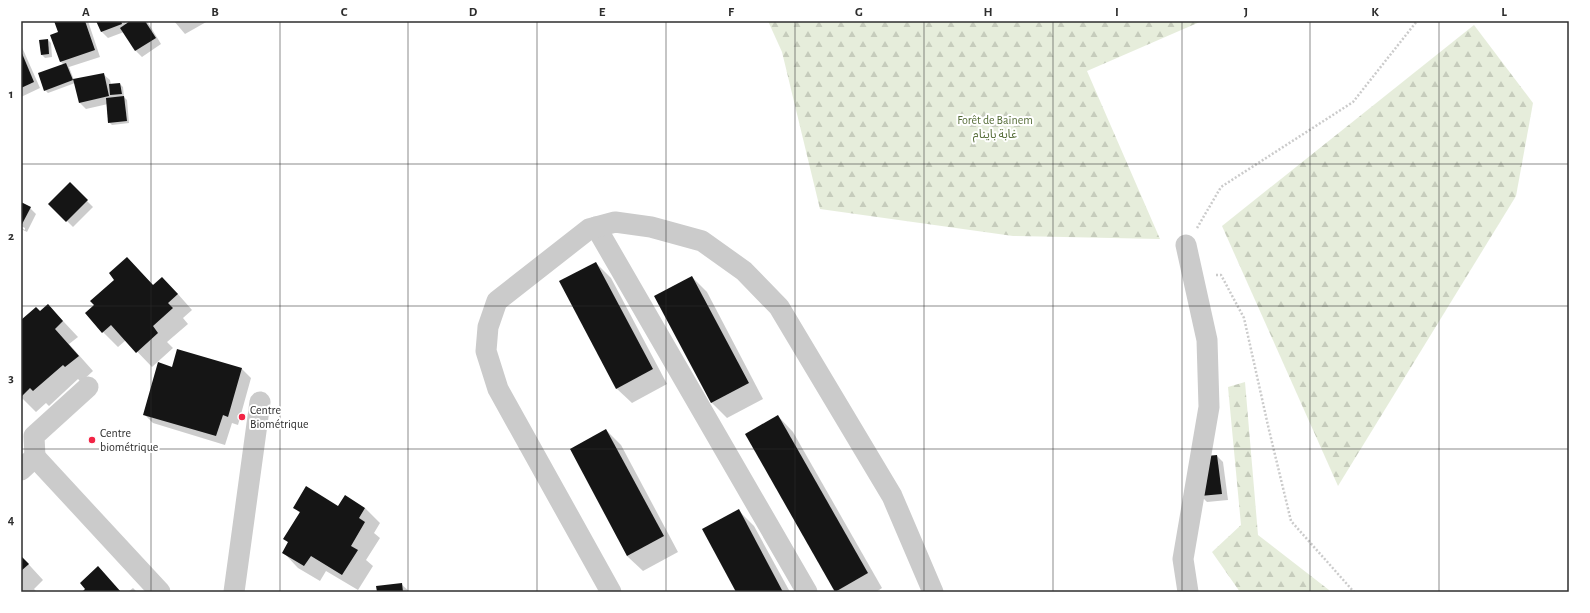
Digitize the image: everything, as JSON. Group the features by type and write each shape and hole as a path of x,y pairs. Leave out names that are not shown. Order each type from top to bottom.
{"street":[{"path":"611,592 498,389 486,351 488,327 497,301 589,229 615,222 651,227 702,241 744,271 779,307 892,496 933,592"},
{"path":"596,227 807,592"},
{"path":"1186,245 1207,340 1208,407 1183,559 1188,592"},
{"path":"88,387 34,436 28,464 160,592"},
{"path":"234,592 260,402"}],"path":[{"path":"1186,245 1221,187 1353,102 1417,21"},
{"path":"1192,273 1221,275 1244,318 1268,430 1291,521 1354,592"}],"green space":[{"name":"Forêt de Baïnem غابة باينام","path":"768,21 1202,21 1087,71 1160,239 1013,236 820,209 782,52"},
{"path":"1474,25 1533,103 1516,196 1338,486 1222,226"},
{"path":"1245,382 1258,535 1329,590 1329,592 1240,592 1212,552 1241,525 1228,387"}],"building":[{"path":"54,21 85,21 95,50 60,62 50,35 58,32"},
{"path":"96,21 121,21 122,24 101,32"},
{"path":"130,21 145,21 156,38 135,51 120,28"},
{"path":"48,39 49,54 41,55 39,40"},
{"path":"21,51 34,82 21,88"},
{"path":"66,63 73,80 44,91 38,73"},
{"path":"104,73 109,96 79,103 73,79"},
{"path":"120,83 122,94 110,95 109,84"},
{"path":"124,96 127,121 108,123 106,98"},
{"path":"70,182 88,200 66,222 48,204"},
{"path":"21,202 31,207 21,226"},
{"path":"127,257 153,285 162,277 178,294 168,303 173,308 153,326 158,333 136,353 111,325 102,333 85,313 94,305 90,301 114,280 109,273"},
{"path":"596,262 653,369 616,389 559,281"},
{"path":"692,276 749,383 711,403 654,296"},
{"path":"48,304 63,321 55,329 79,356 65,367 63,365 33,391 30,388 21,397 21,320 36,307 40,311"},
{"path":"177,349 242,368 228,417 223,415 216,436 143,415 158,362 172,367"},
{"path":"778,415 868,573 835,592 745,434"},
{"path":"606,429 664,536 627,556 570,449"},
{"path":"1217,455 1222,494 1200,496 1196,457"},
{"path":"306,486 338,506 345,495 365,508 359,518 365,522 351,546 358,550 342,575 311,556 304,566 282,553 288,542 283,539 300,512 293,508"},
{"path":"739,509 783,592 736,592 702,529"},
{"path":"21,556 29,564 21,571"},
{"path":"98,566 121,592 82,592 85,589 80,583"},
{"path":"402,583 403,592 377,592 376,586"}],"place":[{"name":"Centre Biométrique","path":"242,417"},
{"name":"Centre biométrique","path":"92,440"}]}
